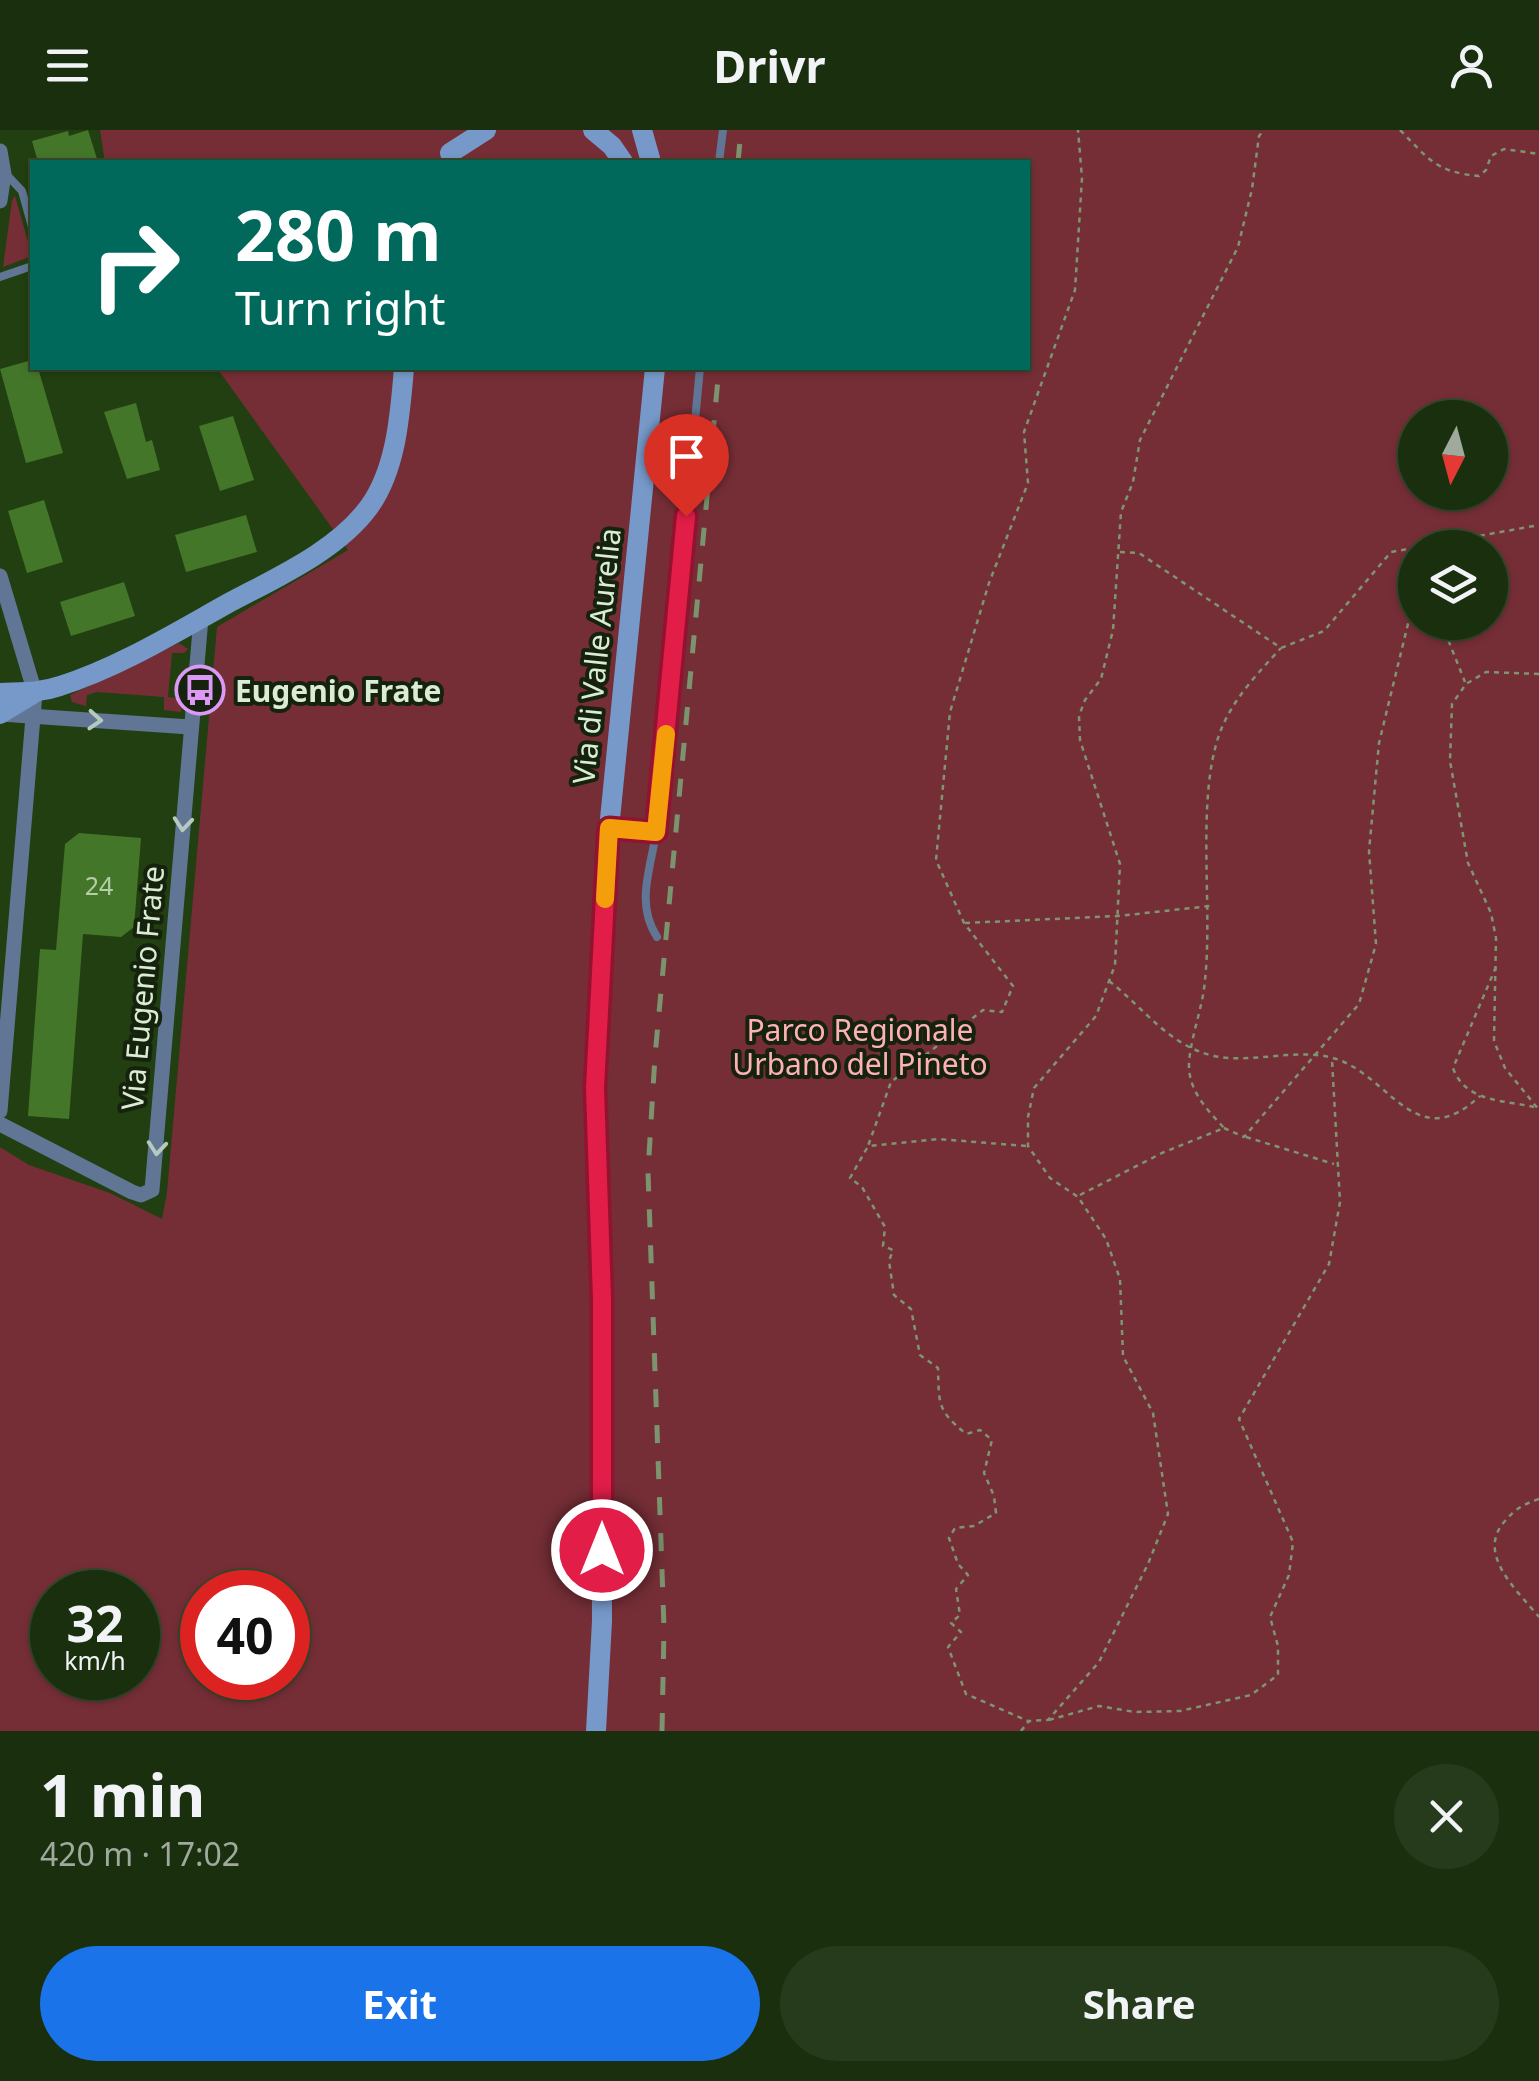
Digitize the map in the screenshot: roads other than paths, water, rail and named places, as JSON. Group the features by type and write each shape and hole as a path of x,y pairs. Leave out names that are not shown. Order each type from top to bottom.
{"street":[{"path":"446,158 467,130"},
{"path":"446,158 486,130"},
{"path":"593,130 622,160"},
{"path":"642,130 650,160"},
{"path":"0,151 4,174 0,202"},
{"path":"0,693 34,693 66,684 202,618 312,555 347,530 381,488 392,455 404,370"},
{"name":"Via di Valle Aurelia","path":"596,1731 602,1621 602,1299 595,1088 609,828 655,370"},
{"path":"0,576 34,693 0,1111"},
{"name":"Via Eugenio Frate","path":"0,1124 132,1192 141,1195 152,1190 202,618"},
{"path":"0,714 34,693"},
{"path":"0,714 190,727"}],"lane":[{"path":"720,160 722,130"},
{"path":"4,174 13,178 22,191 30,219"},
{"path":"0,278 30,267"},
{"path":"657,938 644,903 656,832 700,370"},
{"path":"609,828 656,832"}],"railway":[{"path":"738,160 741,130"},
{"path":"662,1731 664,1628 648,1172 655,1056 719,370"}],"place":[{"name":"Eugenio Frate","path":"200,690"}],"park label":[{"name":"Parco Regionale Urbano del Pineto","path":"860,1046"}]}
